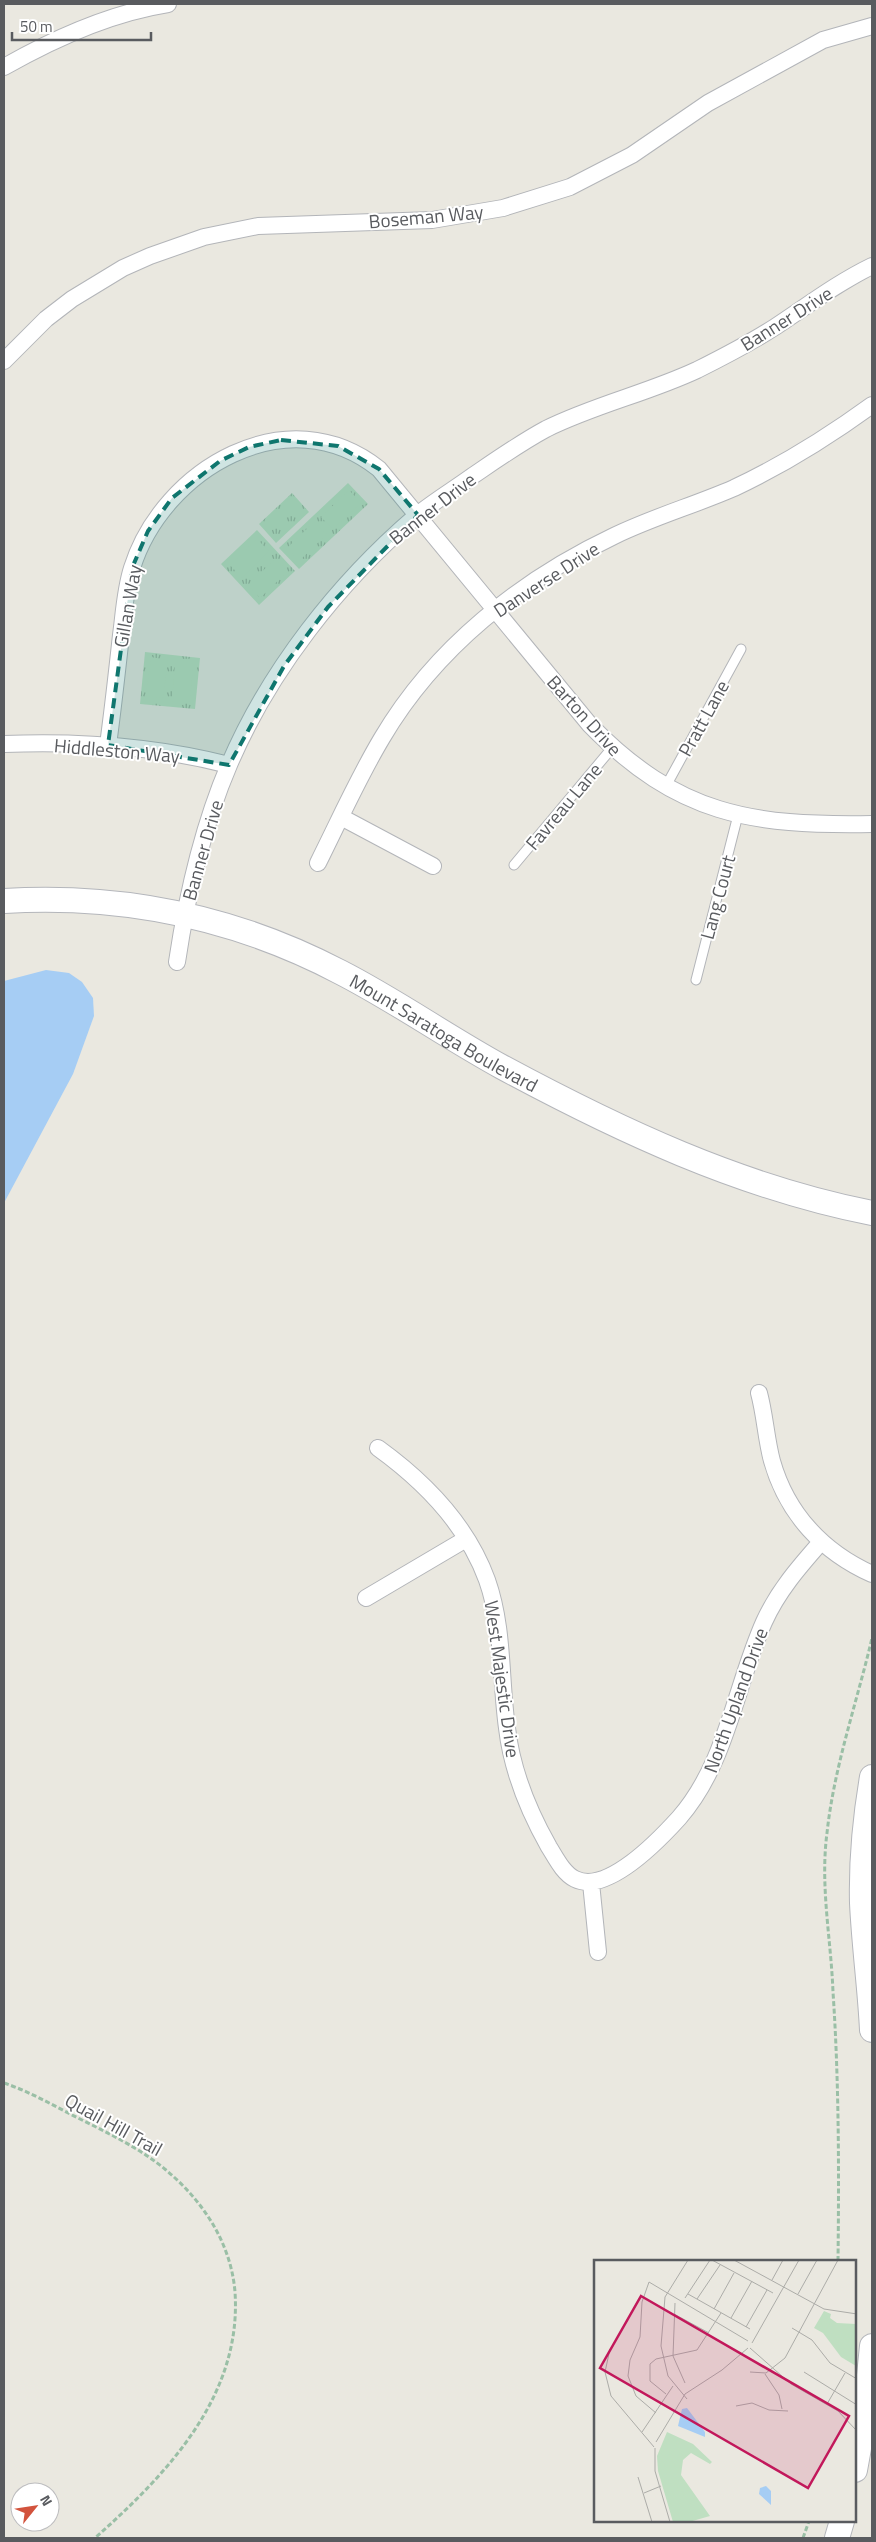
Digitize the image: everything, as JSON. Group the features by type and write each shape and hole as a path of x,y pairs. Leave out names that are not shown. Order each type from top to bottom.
{"street":[{"path":"4,67 55,40 85,27 168,4"},
{"name":"Boseman Way","path":"4,361 41,324 72,299 114,273 150,256 204,237 258,226 432,220 503,208 570,187 632,155 708,103 824,40 872,26"},
{"name":"Banner Drive","path":"177,962 184,914 198,856 229,765 264,698 305,636 353,579 418,515 525,441 570,418 640,394 698,370 767,332 840,284 872,266"},
{"name":"Danverse Drive","path":"318,862 378,744 405,703 444,656 495,610 543,576 594,546 761,475 813,446 872,405"},
{"name":"Gillan Way","path":"108,745 126,588 132,568 139,549 160,514 187,484 203,472 234,453 265,442 300,439 319,441 348,450 368,461 388,479 418,515"},
{"name":"Barton Drive","path":"418,515 590,726 631,764 666,786 702,804 738,815 803,825 872,824"},
{"name":"Hiddleston Way","path":"4,744 74,743 108,745 175,753 229,765"},
{"path":"341,818 433,866"},
{"name":"Mount Saratoga Boulevard","path":"4,901 82,900 145,906 184,914 246,931 311,957 342,973 500,1066 626,1131 755,1181 803,1196 872,1213"},
{"path":"759,1393 769,1447 778,1479 792,1508 821,1542 846,1562 872,1574"},
{"name":"West Majestic Drive","path":"378,1448 407,1469 434,1495 466,1539 486,1577 498,1622 506,1726 510,1750 523,1795 533,1817 561,1866 575,1879 591,1883"},
{"path":"366,1598 466,1539"},
{"name":"North Upland Drive","path":"591,1883 607,1879 642,1854 679,1818 701,1789 718,1755 757,1640 772,1606 790,1578 821,1542"},
{"path":"872,1777 864,1839 862,1879 872,2030"},
{"path":"591,1883 598,1952"},
{"path":"856,2464 865,2415 872,2346"},
{"path":"837,2538 842,2522"}],"lane":[{"name":"Pratt Lane","path":"666,786 741,649"},
{"name":"Favreau Lane","path":"514,865 612,748"},
{"name":"Lang Court","path":"696,980 738,815"}],"path":[{"path":"838,2260 837,2067 833,1989 824,1895 826,1833 844,1750 872,1638"},
{"name":"Quail Hill Trail","path":"4,2083 27,2092 125,2142 167,2171 206,2213 222,2240 232,2269 235,2300 234,2333 228,2363 219,2388 192,2434 174,2459 140,2497 95,2538"},
{"path":"803,2538 809,2522"}],"highlighted area":[{"path":"281,440 338,446 379,469 418,515 328,607 284,666 229,765 108,745 132,568 148,531 172,498 220,461 249,447"}],"green space":[{"path":"348,483 368,504 299,569 279,548"},
{"path":"349,490 361,503 333,529 321,517"},
{"path":"292,493 309,512 276,543 259,524"},
{"path":"314,522 327,534 299,561 287,548"},
{"path":"257,530 295,571 259,605 221,564"},
{"path":"257,539 269,551 242,578 230,565"},
{"path":"275,559 288,571 260,598 248,585"},
{"path":"145,652 200,658 195,709 140,704"},
{"path":"151,657 168,660 163,698 146,696"},
{"path":"175,663 193,664 190,702 172,701"}],"water":[{"path":"46,970 69,973 82,982 93,998 94,1016 73,1074 4,1203 4,981"}]}
